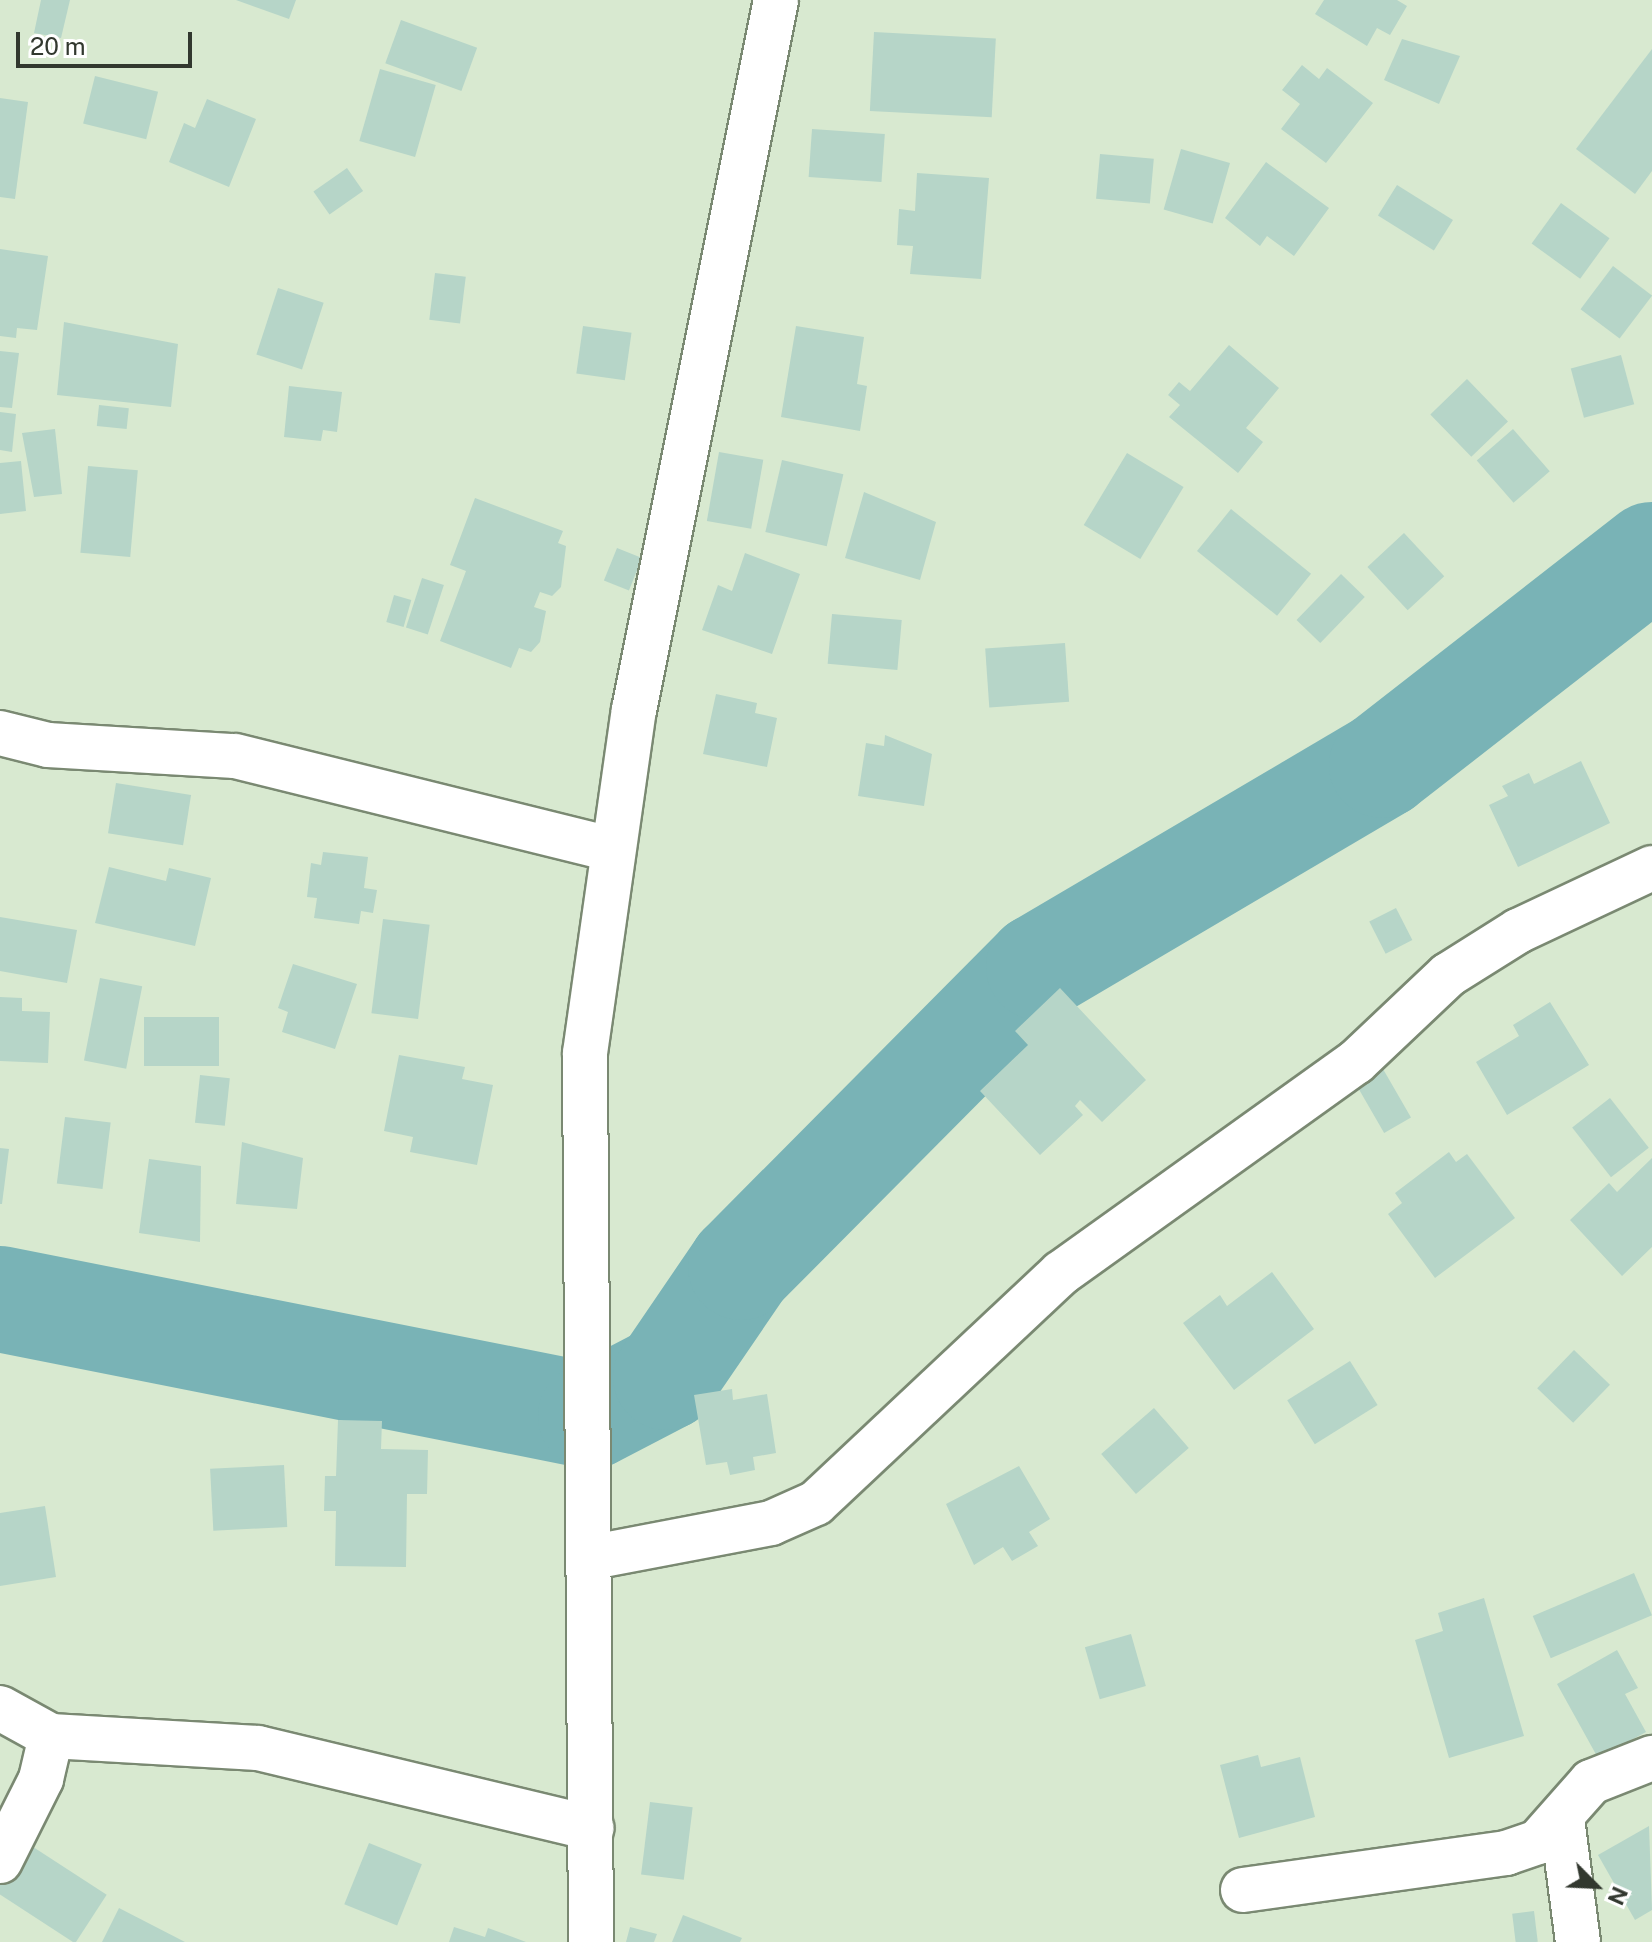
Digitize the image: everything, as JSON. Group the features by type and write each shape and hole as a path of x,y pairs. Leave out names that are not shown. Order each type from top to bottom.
{"street":[{"path":"591,1942 593,1557 583,1121 611,849 776,0"},
{"path":"0,733 48,745 235,756 611,849"},
{"path":"593,1557 771,1523 816,1503 1061,1273 1356,1062 1448,975 1518,931 1652,868"},
{"path":"0,1708 51,1736 258,1748 592,1828"},
{"path":"0,1861 41,1779 51,1736"},
{"path":"1243,1890 1506,1853 1538,1842 1562,1819 1591,1782 1652,1758"},
{"path":"1562,1819 1578,1942"}],"building":[{"path":"41,0 70,0 61,38 34,33"},
{"path":"236,0 296,0 289,19"},
{"path":"1324,0 1397,0 1407,6 1390,35 1377,28 1367,46 1315,14"},
{"path":"401,20 477,48 461,91 385,63"},
{"path":"874,32 996,38 992,117 870,111"},
{"path":"1402,39 1460,56 1439,104 1384,80"},
{"path":"1652,49 1652,171 1635,194 1576,149"},
{"path":"1302,65 1319,79 1327,68 1373,103 1326,163 1281,129 1300,104 1282,90"},
{"path":"380,69 436,85 415,157 359,141"},
{"path":"95,76 158,92 146,139 83,124"},
{"path":"0,98 28,102 15,199 0,197"},
{"path":"207,99 256,119 229,187 169,162 184,123 195,128"},
{"path":"812,129 885,134 881,182 809,177"},
{"path":"1181,149 1230,163 1213,224 1164,210"},
{"path":"1100,154 1154,159 1150,204 1096,199"},
{"path":"1266,162 1329,208 1294,256 1267,236 1260,246 1225,218"},
{"path":"347,168 363,191 329,214 313,192"},
{"path":"917,173 989,178 981,279 910,274 913,246 897,245 899,209 915,211"},
{"path":"1397,185 1453,220 1434,251 1378,216"},
{"path":"1561,203 1610,238 1580,279 1532,243"},
{"path":"0,249 48,256 37,330 17,328 16,338 0,336"},
{"path":"1613,266 1652,295 1620,339 1581,309"},
{"path":"435,273 466,277 460,323 429,320"},
{"path":"278,288 324,303 302,369 256,355"},
{"path":"64,322 178,344 171,407 57,395"},
{"path":"583,326 632,333 625,380 576,374"},
{"path":"796,326 864,337 857,384 867,386 860,431 781,417"},
{"path":"1229,345 1279,388 1246,428 1263,442 1238,473 1169,417 1180,405 1168,395 1179,382 1190,391"},
{"path":"0,351 19,353 12,408 0,407"},
{"path":"1621,355 1634,404 1584,418 1571,368"},
{"path":"1467,379 1508,421 1471,457 1430,414"},
{"path":"289,386 342,392 337,432 323,430 321,441 284,437"},
{"path":"99,405 129,408 127,429 97,426"},
{"path":"0,412 16,414 12,452 0,450"},
{"path":"55,429 62,494 34,497 22,433"},
{"path":"1513,429 1550,471 1514,503 1477,460"},
{"path":"719,452 763,460 751,529 707,521"},
{"path":"1127,453 1184,487 1140,559 1084,525"},
{"path":"782,460 843,474 827,546 765,532"},
{"path":"21,461 26,511 0,514 0,463"},
{"path":"88,466 138,470 130,557 80,553"},
{"path":"864,492 936,522 920,580 845,558"},
{"path":"475,498 563,531 558,543 566,546 561,587 552,596 540,592 534,607 546,611 540,642 531,652 519,648 511,668 440,641 466,571 450,565"},
{"path":"1231,509 1311,574 1277,616 1197,551"},
{"path":"1404,533 1444,576 1408,610 1367,567"},
{"path":"617,548 642,558 629,591 604,580"},
{"path":"745,553 800,574 772,654 702,630 718,585 732,591"},
{"path":"1341,574 1365,597 1320,643 1297,620"},
{"path":"422,578 444,585 428,635 406,627"},
{"path":"394,595 411,600 404,627 386,622"},
{"path":"832,614 902,620 897,670 828,664"},
{"path":"1065,643 1069,702 989,707 985,649"},
{"path":"716,694 757,703 755,713 777,718 767,767 703,754"},
{"path":"885,735 932,754 924,806 858,796 866,743 884,746"},
{"path":"1581,761 1610,823 1518,867 1489,805 1508,796 1502,786 1529,773 1534,784"},
{"path":"116,783 191,795 183,845 108,833"},
{"path":"323,852 368,857 364,888 377,890 373,913 361,911 359,924 314,918 317,898 307,897 311,863 321,865"},
{"path":"109,867 166,881 169,868 211,878 195,946 95,923"},
{"path":"1396,908 1412,940 1386,954 1369,922"},
{"path":"0,917 77,930 67,983 0,971"},
{"path":"383,919 430,925 418,1019 371,1013"},
{"path":"293,964 357,984 335,1049 282,1032 288,1012 278,1008"},
{"path":"100,978 142,986 126,1069 84,1060"},
{"path":"1060,988 1146,1080 1102,1122 1080,1100 1075,1106 1083,1115 1040,1155 980,1091 1028,1045 1015,1031"},
{"path":"0,997 22,998 22,1011 50,1012 48,1063 0,1061"},
{"path":"1550,1002 1589,1065 1507,1115 1476,1062 1519,1036 1513,1025"},
{"path":"144,1017 219,1017 219,1066 144,1066"},
{"path":"399,1055 465,1067 462,1079 493,1085 477,1165 410,1152 413,1137 384,1131"},
{"path":"1383,1069 1411,1117 1384,1133 1356,1084"},
{"path":"200,1075 230,1078 225,1126 195,1123"},
{"path":"1610,1098 1649,1148 1611,1177 1572,1128"},
{"path":"65,1117 111,1123 102,1189 57,1184"},
{"path":"242,1142 303,1158 297,1209 236,1204"},
{"path":"0,1148 9,1149 2,1204 0,1204"},
{"path":"1449,1152 1456,1162 1467,1154 1515,1218 1435,1278 1388,1214 1402,1203 1395,1193"},
{"path":"1652,1158 1652,1247 1622,1276 1570,1220 1609,1183 1617,1192"},
{"path":"149,1159 201,1166 200,1242 139,1233"},
{"path":"1272,1272 1314,1329 1234,1390 1183,1323 1220,1295 1227,1306"},
{"path":"1574,1350 1610,1385 1573,1423 1537,1388"},
{"path":"1350,1361 1378,1405 1315,1444 1287,1400"},
{"path":"732,1389 733,1400 767,1394 776,1453 753,1457 755,1470 730,1475 727,1462 706,1465 694,1395"},
{"path":"1154,1408 1189,1448 1136,1494 1101,1454"},
{"path":"338,1420 382,1421 381,1449 428,1450 427,1494 407,1494 406,1567 335,1566 336,1511 324,1511 325,1476 336,1476"},
{"path":"284,1465 287,1527 213,1531 210,1469"},
{"path":"1019,1466 1050,1519 1029,1532 1038,1546 1012,1561 1003,1547 974,1565 946,1504"},
{"path":"45,1506 56,1577 0,1586 0,1513"},
{"path":"1634,1573 1652,1615 1551,1658 1533,1616"},
{"path":"1484,1598 1524,1736 1449,1758 1415,1640 1443,1631 1438,1613"},
{"path":"1131,1634 1146,1686 1100,1699 1085,1647"},
{"path":"1617,1650 1638,1688 1625,1694 1646,1732 1598,1758 1557,1684"},
{"path":"1258,1755 1261,1767 1300,1757 1315,1817 1239,1838 1220,1765"},
{"path":"650,1802 693,1807 684,1880 641,1874"},
{"path":"1649,1826 1652,1910 1635,1920 1598,1855"},
{"path":"27,1843 107,1895 76,1942 73,1942 0,1895 0,1885"},
{"path":"369,1843 422,1864 397,1926 344,1904"},
{"path":"119,1908 185,1942 102,1942"},
{"path":"1534,1911 1538,1942 1516,1942 1512,1914"},
{"path":"683,1915 742,1938 740,1942 672,1942"},
{"path":"454,1927 485,1937 488,1928 526,1942 449,1942"},
{"path":"630,1927 657,1934 654,1942 626,1942"}],"waterway":[{"path":"0,1299 591,1416 666,1377 741,1267 1039,967 1382,765 1652,555"}]}
